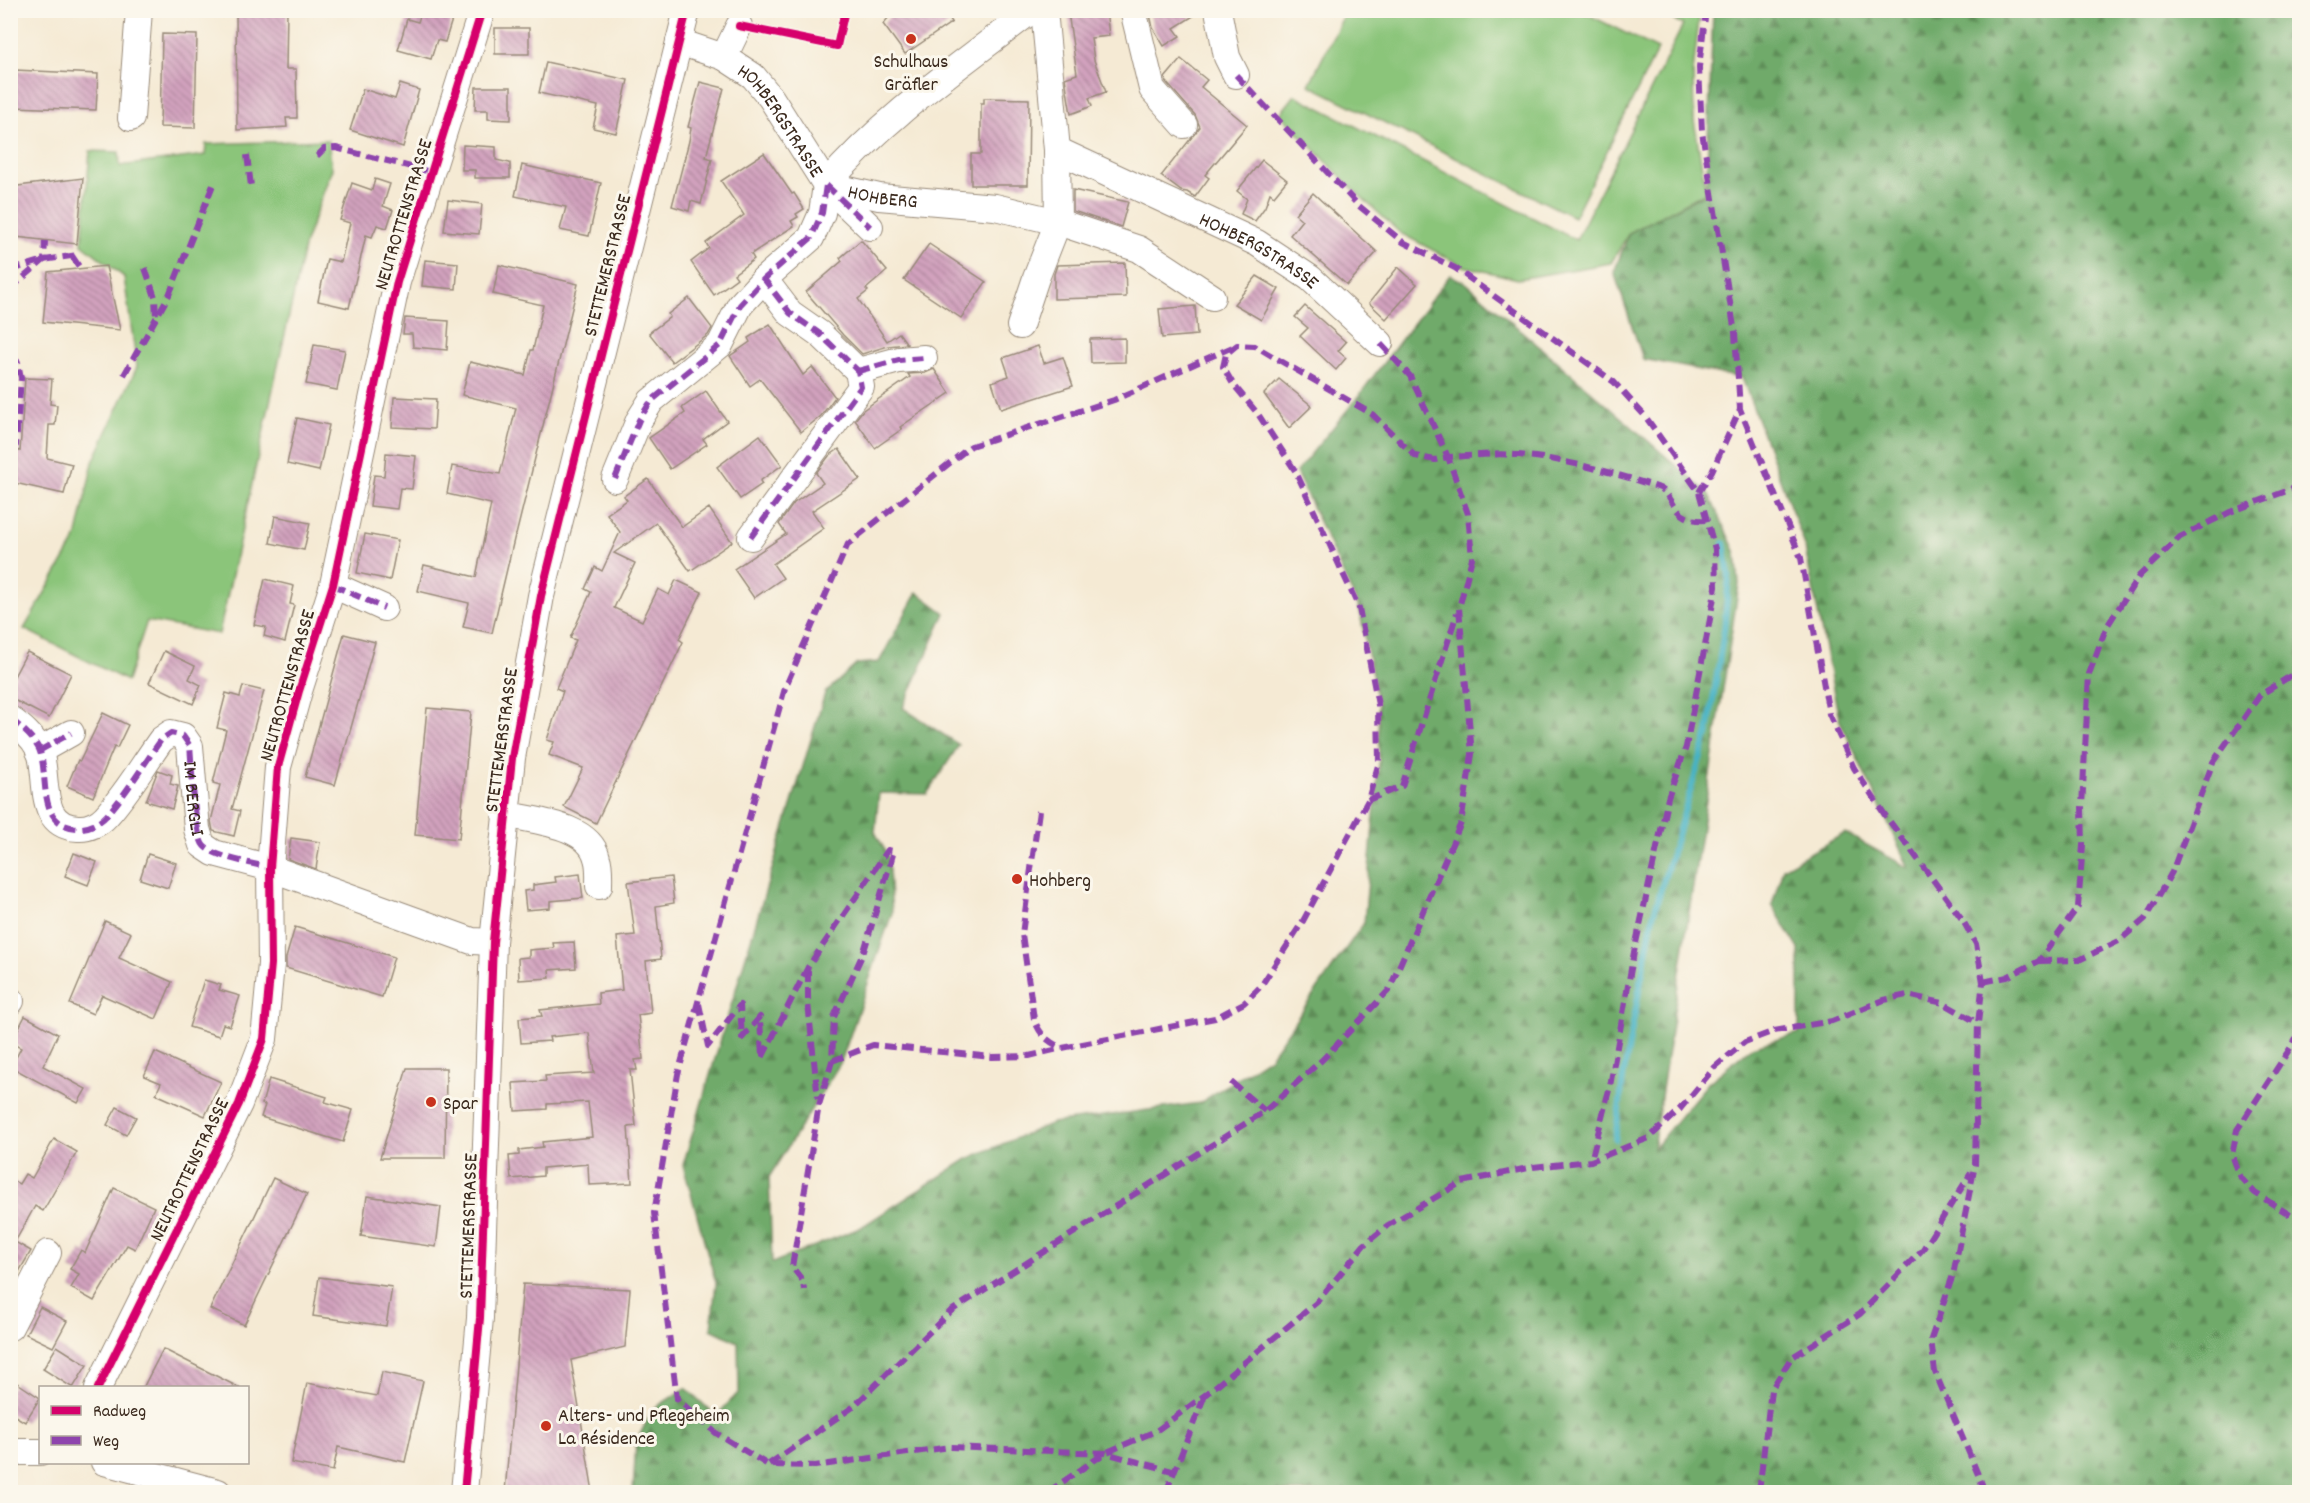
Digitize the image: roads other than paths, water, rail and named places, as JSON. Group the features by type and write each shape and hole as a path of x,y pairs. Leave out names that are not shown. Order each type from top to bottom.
{"street":[{"path":"131,118 139,10"},
{"name":"NEUTROTTENSTRASSE","path":"99,1386 239,1104 264,1040 271,964 270,868 278,767 299,691 333,585 397,282 482,10"},
{"name":"STETTEMERSTRASSE","path":"464,1492 480,1318 493,942 505,814 526,675 541,596 687,10"},
{"name":"HOHBERGSTRASSE","path":"679,42 724,57 753,76 771,98 826,185 842,166 898,114 1032,10"},
{"path":"1020,326 1058,222 1057,150 1044,10"},
{"path":"1133,10 1152,89 1184,125"},
{"path":"1218,10 1227,57 1236,75"},
{"path":"724,57 739,26"},
{"name":"HOHBERGSTRASSE","path":"1057,150 1257,243 1310,278 1380,343"},
{"path":"826,185 870,227"},
{"name":"HOHBERG","path":"615,479 639,420 651,401 720,345 740,305 764,279 811,238 822,213 826,185 879,197 995,207 1058,222 1139,249 1212,297"},
{"path":"751,537 861,387 858,371 819,334 790,313 764,279"},
{"path":"858,371 899,360 924,358"},
{"path":"333,585 384,608"},
{"name":"IM BERGLI","path":"10,720 26,730 39,751 46,798 54,816 68,828 86,829 105,818 161,740 171,733 183,736 190,746 197,829 202,845 214,853 270,868 471,941 493,942"},
{"path":"39,751 71,733"},
{"path":"505,814 572,830 582,836 592,846 598,858 599,886"},
{"path":"10,1327 48,1253"},
{"path":"10,1452 39,1452"},
{"path":"112,1464 218,1492"}],"waterway":[{"path":"1615,1139 1624,1072 1653,916 1708,732 1724,630 1729,576 1724,543"}],"place":[{"name":"Schulhaus Gräfler","path":"911,39"},
{"name":"Hohberg","path":"1017,879"},
{"name":"Spar","path":"431,1102"},
{"name":"Alters- und Pflegeheim La Résidence","path":"546,1426"}]}
